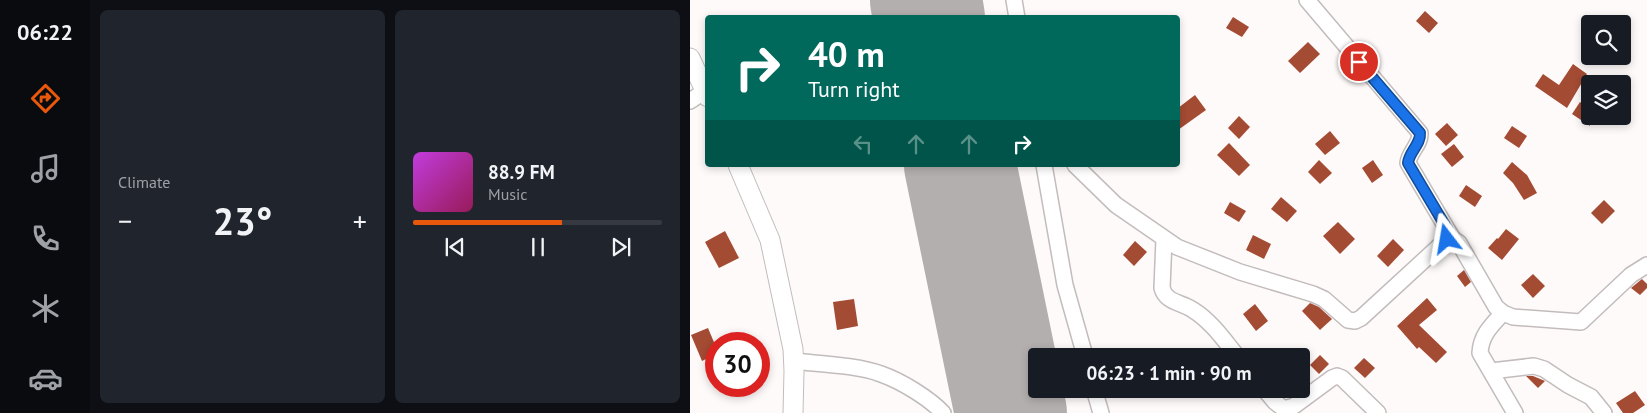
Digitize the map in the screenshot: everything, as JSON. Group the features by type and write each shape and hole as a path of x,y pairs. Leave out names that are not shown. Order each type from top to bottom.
{"street":[{"path":"1014,0 1017,15"},
{"path":"1307,0 1420,133 1420,138 1408,157 1408,163 1453,239 1459,243 1496,307 1503,313 1513,317 1581,322 1631,275 1647,265"},
{"path":"690,58 701,96"},
{"path":"739,167 770,240 793,348 793,413"},
{"path":"1044,167 1065,285 1083,348"},
{"path":"1077,167 1116,205 1177,247 1240,272 1313,294 1324,299 1348,320 1354,321 1361,318 1447,239 1453,239"},
{"path":"1164,239 1162,288 1164,295 1170,300 1192,309 1206,319 1230,348"},
{"path":"1503,313 1485,333 1481,342 1480,353 1515,413"},
{"path":"793,361 842,366 881,374 923,395 943,413"},
{"path":"1491,371 1534,366 1544,369 1591,397 1604,413"},
{"path":"1310,394 1337,376 1342,378 1378,413"},
{"path":"1097,398 1101,413"},
{"path":"1272,398 1284,409 1294,406 1305,398"}],"building":[{"path":"1425,11 1438,23 1429,33 1416,21"},
{"path":"1233,17 1249,27 1242,37 1226,28"},
{"path":"1308,42 1320,54 1300,73 1288,61"},
{"path":"1573,64 1587,74 1581,75 1581,84 1567,108 1535,86 1543,74 1559,85"},
{"path":"1195,95 1206,110 1180,129 1180,106"},
{"path":"1580,102 1581,103 1581,120 1572,114"},
{"path":"1239,116 1250,127 1239,139 1228,128"},
{"path":"1447,123 1458,135 1446,146 1435,134"},
{"path":"1512,126 1527,136 1519,148 1504,138"},
{"path":"1330,131 1340,143 1325,155 1315,144"},
{"path":"1229,143 1250,165 1239,176 1217,155"},
{"path":"1454,144 1464,157 1452,167 1441,154"},
{"path":"1319,160 1332,173 1320,184 1308,172"},
{"path":"1373,160 1383,175 1372,183 1362,168"},
{"path":"1512,162 1527,175 1537,193 1524,200 1513,183 1503,173"},
{"path":"1466,185 1482,196 1475,207 1459,196"},
{"path":"1281,197 1297,211 1287,222 1271,209"},
{"path":"1604,200 1615,211 1602,224 1591,213"},
{"path":"1230,202 1246,211 1239,222 1224,213"},
{"path":"1338,222 1355,239 1340,254 1323,236"},
{"path":"1506,229 1519,239 1502,260 1488,248"},
{"path":"725,231 739,258 719,268 705,242"},
{"path":"1253,235 1271,244 1264,259 1246,250"},
{"path":"1393,239 1404,250 1388,267 1377,256"},
{"path":"1135,241 1147,252 1134,266 1123,255"},
{"path":"1464,270 1471,282 1465,287 1457,276"},
{"path":"1533,274 1545,286 1533,298 1521,285"},
{"path":"1642,279 1647,284 1647,288 1640,295 1631,288"},
{"path":"1427,298 1437,310 1419,325 1447,352 1436,363 1419,347 1417,349 1397,326"},
{"path":"854,299 858,326 837,330 833,302"},
{"path":"1310,303 1319,307 1332,319 1320,330 1302,311"},
{"path":"1255,304 1268,321 1256,331 1243,314"},
{"path":"708,328 710,332 705,332 705,360 702,361 691,335"},
{"path":"1320,355 1329,364 1319,374 1310,365"},
{"path":"1364,358 1375,368 1365,378 1354,368"},
{"path":"1526,376 1533,376 1545,381 1538,388"},
{"path":"1635,391 1645,405 1633,413 1623,413 1616,403"}],"runway":[{"path":"926,0 928,15"},
{"path":"960,167 1011,413"}],"route":[{"path":"1359,62 1420,133 1420,138 1408,157 1408,163 1453,239 1447,239"}]}
